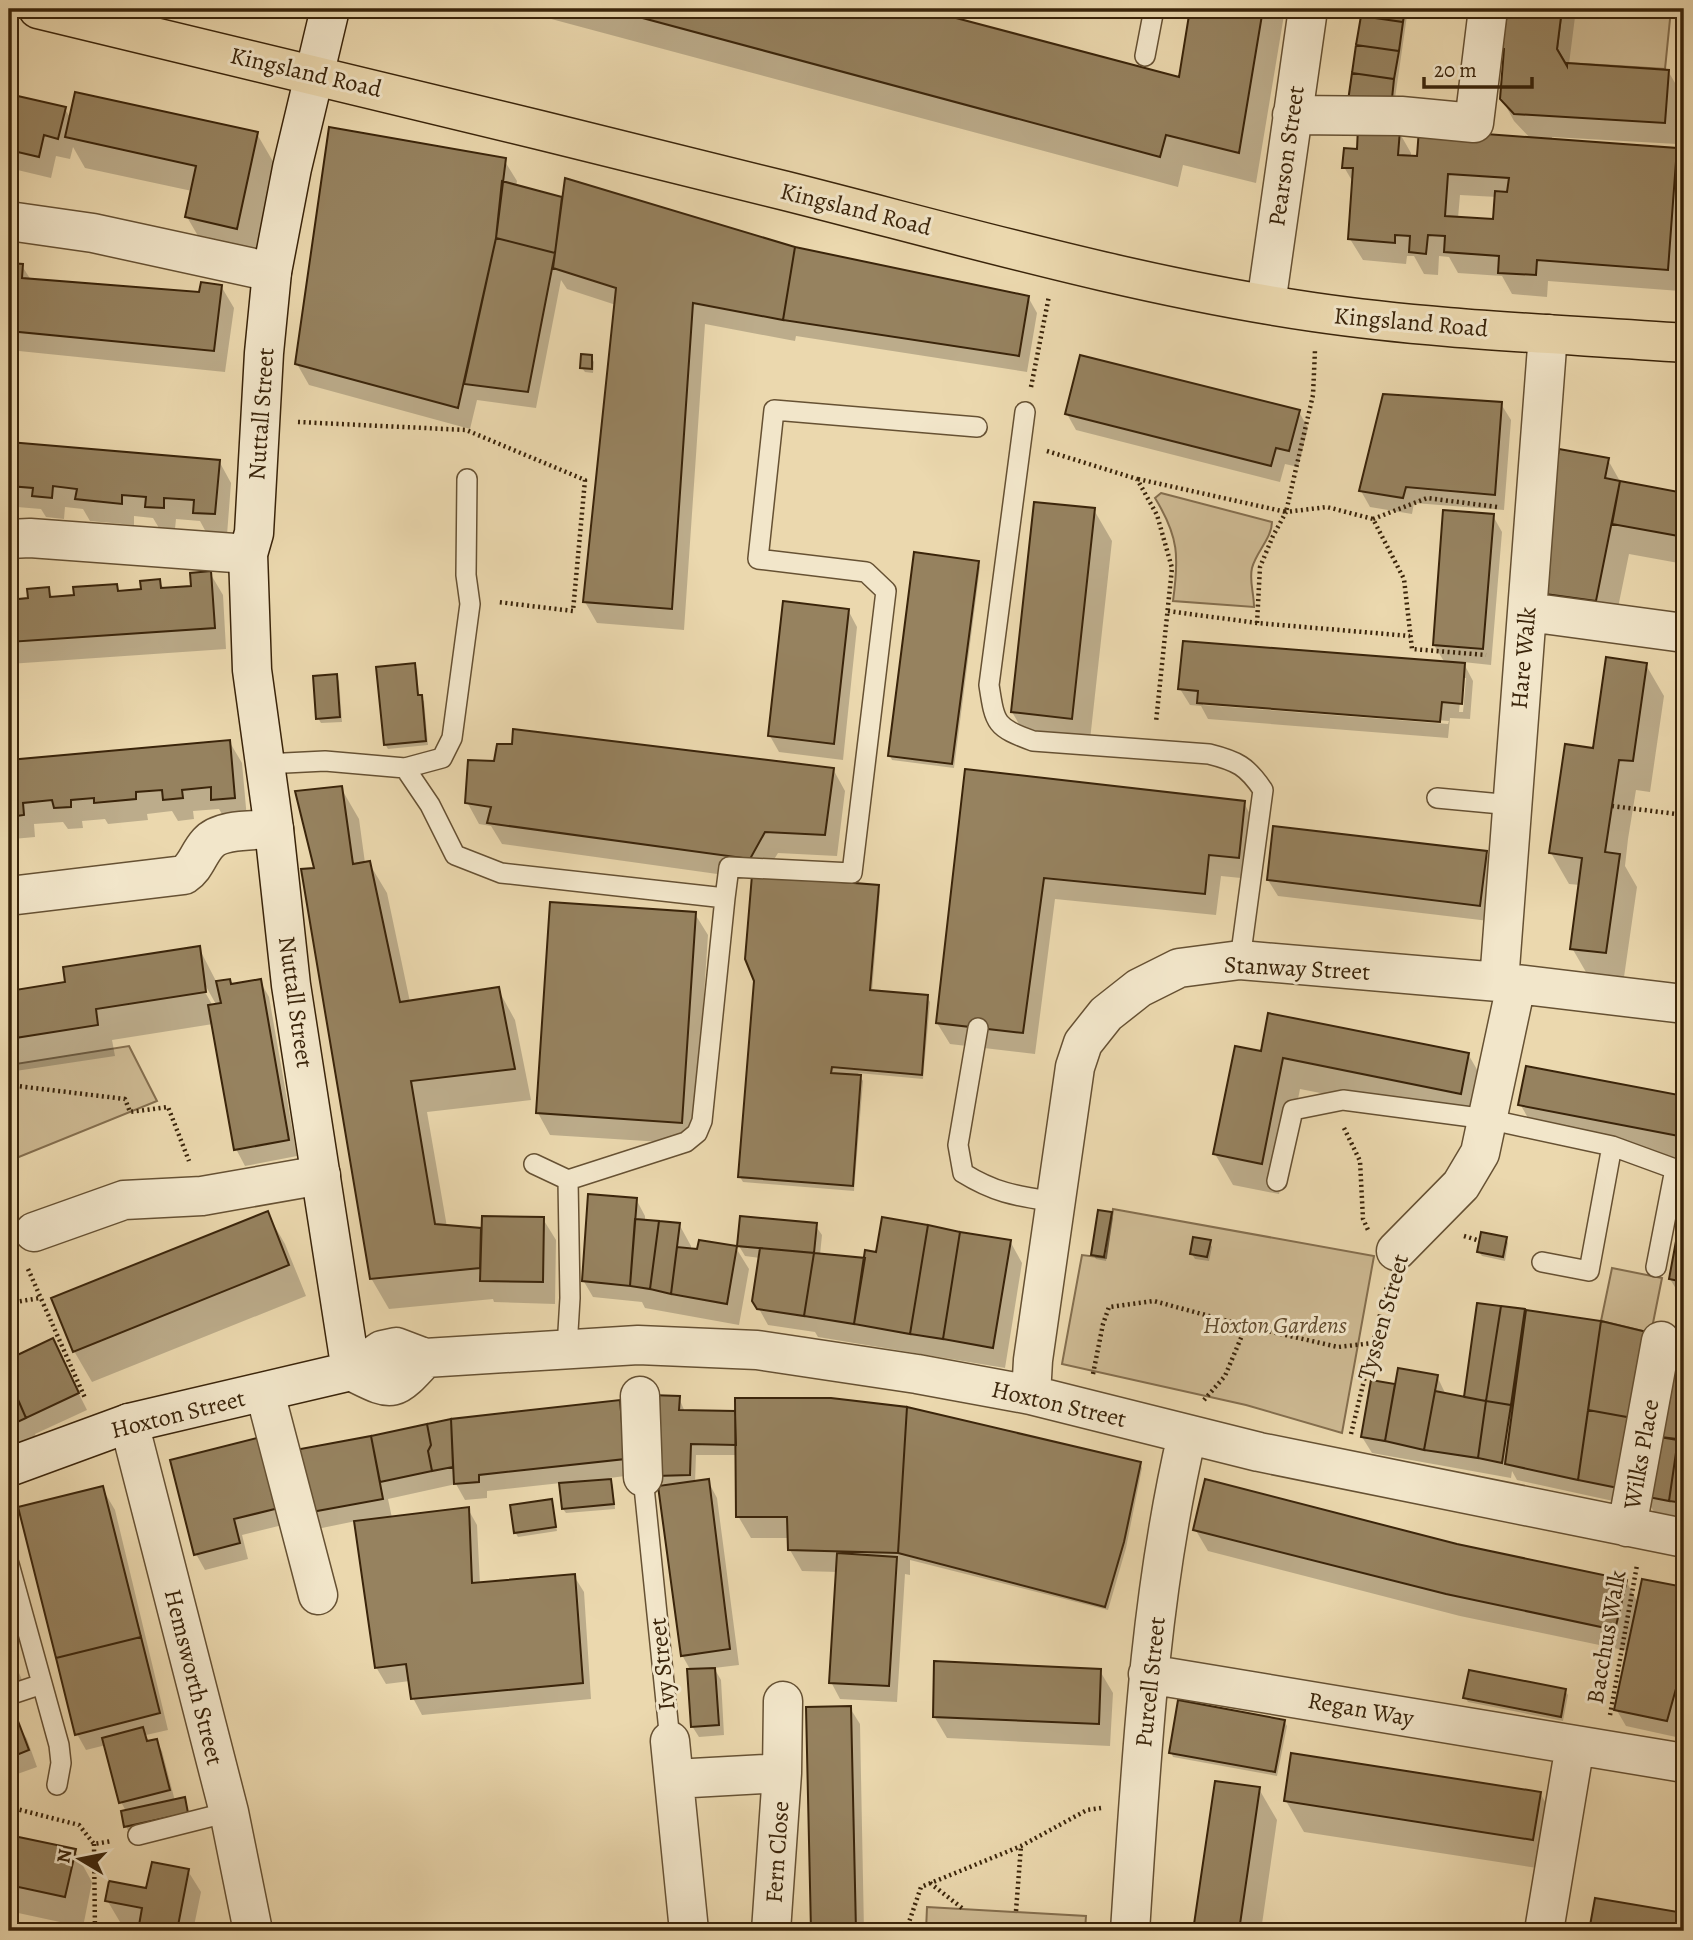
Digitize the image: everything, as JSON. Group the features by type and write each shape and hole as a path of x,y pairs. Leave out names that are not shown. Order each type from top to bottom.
{"highway":[{"name":"Kingsland Road","path":"38,9 314,74 1056,260 1266,304 1316,312 1548,334 1684,343"}],"street":[{"name":"Nuttall Street","path":"330,9 292,167 272,272 264,353 254,533 248,555 251,670 274,829 291,985 351,1371"},
{"name":"Pearson Street","path":"1266,304 1307,9"},
{"path":"1292,114 1401,116 1474,123 1488,9"},
{"path":"9,221 93,233 272,272"},
{"name":"Hare Walk","path":"1507,984 1512,805 1548,334"},
{"path":"9,539 30,538 248,555"},
{"path":"1528,612 1684,633"},
{"path":"9,895 184,875 192,870 207,844 218,835 274,829"},
{"name":"Stanway Street","path":"1031,1395 1033,1360 1075,1067 1083,1043 1106,1014 1139,988 1179,968 1240,960 1507,984 1684,1004"},
{"name":"Tyssen Street","path":"1396,1251 1461,1185 1480,1153 1507,984"},
{"path":"29,1247 124,1200 202,1196 321,1175"},
{"name":"Wilks Place","path":"1635,1528 1661,1340"},
{"name":"Hoxton Street","path":"9,1467 115,1428 351,1371 382,1350 396,1347 425,1357 638,1345 757,1350 917,1374 1031,1395 1187,1435 1684,1538"},
{"path":"265,1393 318,1595"},
{"name":"Ivy Street","path":"640,1396 643,1477"},
{"name":"Hemsworth Street","path":"115,1428 229,1812 253,1931"},
{"name":"Purcell Street","path":"1130,1931 1148,1674 1172,1499 1187,1435"},
{"name":"Regan Way","path":"1148,1674 1684,1763"},
{"name":"Fern Close","path":"771,1931 782,1773 783,1701"},
{"path":"1544,1931 1589,1747"},
{"name":"Ivy Street","path":"672,1760 689,1931"},
{"name":"Fern Close","path":"672,1760 782,1773"}],"lane":[{"path":"1145,56 1154,9"},
{"path":"534,1164 568,1180 686,1142 697,1133 702,1121 729,867 852,873 886,591 866,572 758,559 774,410 977,427"},
{"path":"1026,412 989,685 994,718 1008,732 1033,741 1209,754 1234,760 1251,772 1263,790 1240,960"},
{"path":"265,764 325,761 405,768 442,758 452,738 470,604 466,575 467,479"},
{"path":"405,768 430,805 455,855 501,873 725,898"},
{"path":"1437,798 1512,805"},
{"path":"978,1028 958,1145 963,1173 987,1187 1012,1196 1056,1202"},
{"path":"1277,1181 1293,1110 1343,1100 1487,1119 1612,1146 1675,1169 1656,1267"},
{"path":"1542,1262 1589,1270 1612,1146"},
{"path":"567,1348 570,1298 568,1180"},
{"name":"Ivy Street","path":"643,1477 672,1760"},
{"path":"9,1564 14,1604 42,1684 59,1745 61,1763 57,1785"},
{"path":"9,1695 42,1684"},
{"path":"138,1835 229,1812"}],"path":[{"path":"1026,412 1056,260"},
{"path":"1257,623 1260,567 1286,512 1314,395 1316,312"},
{"path":"260,420 466,430 586,480 573,611 491,602"},
{"path":"1022,443 1137,479 1286,512 1327,508 1373,519 1427,498 1535,512"},
{"path":"1137,479 1157,515 1172,568 1154,750"},
{"path":"1373,519 1404,579 1412,649 1522,658"},
{"path":"1168,611 1257,623 1410,636"},
{"path":"1612,806 1684,815"},
{"path":"9,1085 125,1099 130,1112 168,1107 202,1196"},
{"path":"1328,1103 1360,1161 1363,1219 1368,1230 1396,1251"},
{"path":"29,1247 40,1298 115,1428"},
{"name":"Tyssen Street","path":"1343,1469 1396,1251"},
{"path":"9,1303 40,1298"},
{"path":"1087,1409 1103,1324 1110,1307 1154,1301 1338,1347 1373,1343"},
{"path":"1187,1435 1207,1396 1225,1376 1246,1326"},
{"name":"Bacchus Walk","path":"1589,1747 1635,1528"},
{"path":"906,1931 921,1887 1021,1846 1087,1810 1138,1804"},
{"path":"9,1807 79,1825 94,1844 95,1931"},
{"path":"94,1844 138,1835"},
{"path":"1016,1911 1021,1846"},
{"path":"930,1883 962,1909"}],"green space":[{"path":"1562,9 1671,9 1665,69 1568,63 1567,66 1557,49"},
{"path":"1161,493 1272,522 1252,568 1254,607 1173,601 1175,548 1169,524 1155,498"},
{"path":"129,1046 157,1101 9,1161 9,1065"},
{"name":"Hoxton Gardens","path":"1113,1209 1374,1256 1342,1433 1246,1405 1062,1364 1082,1255 1106,1258"},
{"path":"1612,1268 1662,1278 1651,1333 1601,1321"},
{"path":"927,1907 1086,1916 1085,1931 926,1931"}],"building":[{"path":"609,9 922,9 1179,77 1190,9 1263,9 1239,153 1166,135 1160,157"},
{"path":"1362,9 1405,9 1403,22 1361,16"},
{"path":"1508,9 1562,9 1557,49 1567,66 1567,63 1669,70 1665,123 1514,114 1500,99 1504,49 1501,48"},
{"path":"1361,16 1403,22 1399,51 1356,45"},
{"path":"1356,45 1399,51 1394,79 1352,73"},
{"path":"1352,73 1394,79 1391,108 1348,101"},
{"path":"75,92 258,132 237,229 185,217 196,166 65,137"},
{"path":"9,94 66,107 58,139 44,135 39,157 9,150"},
{"path":"329,127 506,158 496,238 458,408 295,364"},
{"path":"1358,127 1400,130 1398,155 1417,156 1419,129 1677,148 1668,270 1537,260 1536,275 1498,273 1499,256 1444,252 1445,236 1428,235 1426,254 1409,252 1410,236 1395,235 1395,243 1348,239 1353,168 1342,168 1344,148 1357,149","holes":["1448,174 1509,178 1507,192 1495,191 1493,219 1445,216"]},
{"path":"565,178 795,247 783,320 693,303 672,609 583,602 616,288 553,268"},
{"path":"502,181 562,197 555,253 496,238"},
{"path":"496,238 555,253 528,392 464,384"},
{"path":"795,247 1029,296 1019,356 783,320"},
{"path":"9,263 23,264 22,278 199,292 201,282 222,285 214,351 9,331"},
{"path":"581,354 592,355 592,369 580,368"},
{"path":"1080,355 1300,410 1289,451 1276,448 1271,466 1065,414"},
{"path":"1383,394 1502,402 1495,495 1406,487 1403,498 1359,491"},
{"path":"9,442 220,460 215,514 193,513 194,500 164,498 164,508 145,507 146,497 122,495 122,504 75,499 77,489 53,486 52,498 32,496 33,488 9,486"},
{"path":"1559,449 1609,458 1605,478 1620,481 1596,601 1538,593 1542,543"},
{"path":"1620,481 1684,493 1684,537 1612,524"},
{"path":"1034,502 1095,508 1072,719 1011,712"},
{"path":"1443,510 1494,514 1483,649 1433,645"},
{"path":"914,552 979,561 952,764 888,756"},
{"path":"211,571 215,628 9,642 9,600 28,598 27,589 49,587 50,597 74,595 73,587 117,584 118,591 141,589 140,581 160,579 161,588 191,586 190,573"},
{"path":"783,601 849,609 834,744 768,736"},
{"path":"1183,641 1465,663 1462,704 1442,702 1440,722 1197,703 1198,691 1178,689"},
{"path":"1606,657 1647,663 1633,761 1619,760 1605,852 1620,854 1606,953 1570,949 1582,858 1549,853 1565,744 1593,748"},
{"path":"415,663 418,695 422,695 426,741 384,745 376,667"},
{"path":"337,674 340,717 316,719 313,676"},
{"path":"513,729 834,768 825,835 765,832 750,859 487,823 491,807 465,803 468,760 494,761 497,744 512,744"},
{"path":"230,740 235,798 211,800 211,787 182,790 183,798 163,800 162,790 136,792 136,799 94,803 94,798 71,800 71,807 54,808 52,800 23,803 24,815 9,817 9,760"},
{"path":"965,769 1245,801 1239,858 1209,855 1205,894 1044,878 1023,1033 936,1023"},
{"path":"342,786 353,864 370,861 400,1002 499,987 515,1069 411,1081 435,1224 481,1228 480,1268 370,1279 301,869 314,868 295,791"},
{"path":"1273,826 1487,851 1480,906 1267,880"},
{"path":"752,875 879,885 870,990 928,995 922,1075 832,1067 831,1073 861,1075 853,1186 738,1177 754,981 745,959"},
{"path":"550,902 696,912 682,1123 536,1113"},
{"path":"200,946 206,992 96,1009 98,1025 9,1039 9,991 65,982 63,967"},
{"path":"230,979 231,984 261,979 289,1140 234,1150 208,1005 221,1003 216,981"},
{"path":"1268,1013 1469,1053 1461,1094 1283,1058 1262,1164 1213,1154 1235,1046 1261,1051"},
{"path":"1526,1066 1684,1096 1684,1137 1518,1105"},
{"path":"588,1194 637,1198 630,1286 582,1281"},
{"path":"1684,1198 1684,1282 1669,1279"},
{"path":"1098,1210 1112,1212 1104,1257 1091,1255"},
{"path":"268,1211 289,1265 73,1352 51,1298"},
{"path":"482,1216 544,1217 543,1282 480,1281"},
{"path":"740,1216 817,1223 814,1253 737,1246"},
{"path":"882,1217 928,1225 910,1334 854,1324 865,1250 876,1252"},
{"path":"635,1219 659,1221 650,1289 630,1286"},
{"path":"659,1221 680,1223 671,1294 650,1289"},
{"path":"928,1225 960,1232 943,1339 910,1334"},
{"path":"960,1232 1011,1240 993,1348 943,1339"},
{"path":"1481,1232 1507,1237 1503,1257 1477,1252"},
{"path":"1193,1237 1211,1240 1207,1257 1190,1254"},
{"path":"699,1240 737,1246 727,1304 671,1294 677,1247 697,1249"},
{"path":"760,1248 814,1253 804,1316 757,1309 752,1301"},
{"path":"814,1253 865,1258 854,1324 804,1316"},
{"path":"1477,1303 1501,1306 1486,1401 1464,1397"},
{"path":"1501,1306 1525,1309 1511,1405 1486,1401"},
{"path":"1526,1310 1601,1321 1578,1480 1505,1464"},
{"path":"1601,1321 1651,1333 1638,1419 1588,1410"},
{"path":"1673,1332 1684,1334 1684,1441 1653,1436"},
{"path":"53,1338 79,1393 26,1418 9,1379 9,1359"},
{"path":"1398,1368 1438,1375 1424,1450 1385,1441"},
{"path":"9,1379 26,1418 9,1426"},
{"path":"1371,1380 1395,1384 1385,1441 1361,1437"},
{"path":"1435,1391 1486,1401 1478,1458 1424,1450"},
{"path":"650,1395 680,1396 679,1410 735,1411 736,1445 691,1444 690,1475 656,1476"},
{"path":"735,1398 831,1398 907,1407 898,1553 788,1550 787,1517 736,1517"},
{"path":"620,1400 625,1459 479,1475 479,1482 454,1484 451,1419"},
{"path":"1486,1401 1511,1405 1502,1463 1478,1458"},
{"path":"907,1407 1141,1462 1124,1542 1105,1607 898,1553"},
{"path":"1588,1410 1638,1419 1628,1490 1578,1480"},
{"path":"451,1419 453,1467 432,1471 427,1424"},
{"path":"427,1424 432,1471 380,1482 371,1436"},
{"path":"265,1436 283,1507 234,1519 240,1543 194,1555 170,1460"},
{"path":"371,1436 383,1499 306,1513 295,1450"},
{"path":"1653,1436 1678,1439 1669,1501 1643,1496"},
{"path":"1678,1439 1684,1441 1684,1503 1669,1501"},
{"path":"611,1479 614,1504 562,1509 559,1483"},
{"path":"709,1479 730,1649 681,1656 658,1486"},
{"path":"1205,1479 1457,1544 1627,1580 1615,1630 1446,1594 1193,1530"},
{"path":"103,1486 141,1637 56,1658 18,1507"},
{"path":"552,1499 556,1527 514,1533 510,1505"},
{"path":"469,1507 472,1583 575,1574 583,1683 411,1699 406,1664 375,1668 354,1521"},
{"path":"837,1553 897,1557 889,1686 829,1683"},
{"path":"1642,1579 1684,1587 1684,1660 1667,1721 1614,1710"},
{"path":"141,1637 160,1713 75,1735 56,1658"},
{"path":"9,1649 17,1669 9,1673"},
{"path":"934,1661 1101,1669 1099,1724 933,1717"},
{"path":"715,1668 719,1725 691,1727 687,1669"},
{"path":"1469,1670 1566,1689 1561,1717 1463,1698"},
{"path":"1178,1700 1285,1720 1275,1772 1169,1753"},
{"path":"851,1706 856,1931 811,1931 806,1707"},
{"path":"18,1721 29,1750 9,1758 9,1725"},
{"path":"143,1727 147,1741 157,1739 170,1790 119,1803 102,1738"},
{"path":"1291,1753 1541,1792 1533,1840 1284,1801"},
{"path":"1215,1781 1260,1787 1239,1931 1193,1931"},
{"path":"185,1797 188,1813 124,1827 121,1811"},
{"path":"9,1835 76,1849 65,1897 9,1885"},
{"path":"152,1862 189,1869 177,1931 138,1931 142,1908 105,1901 109,1881 146,1888"},
{"path":"1595,1898 1684,1913 1684,1931 1589,1931"}]}
